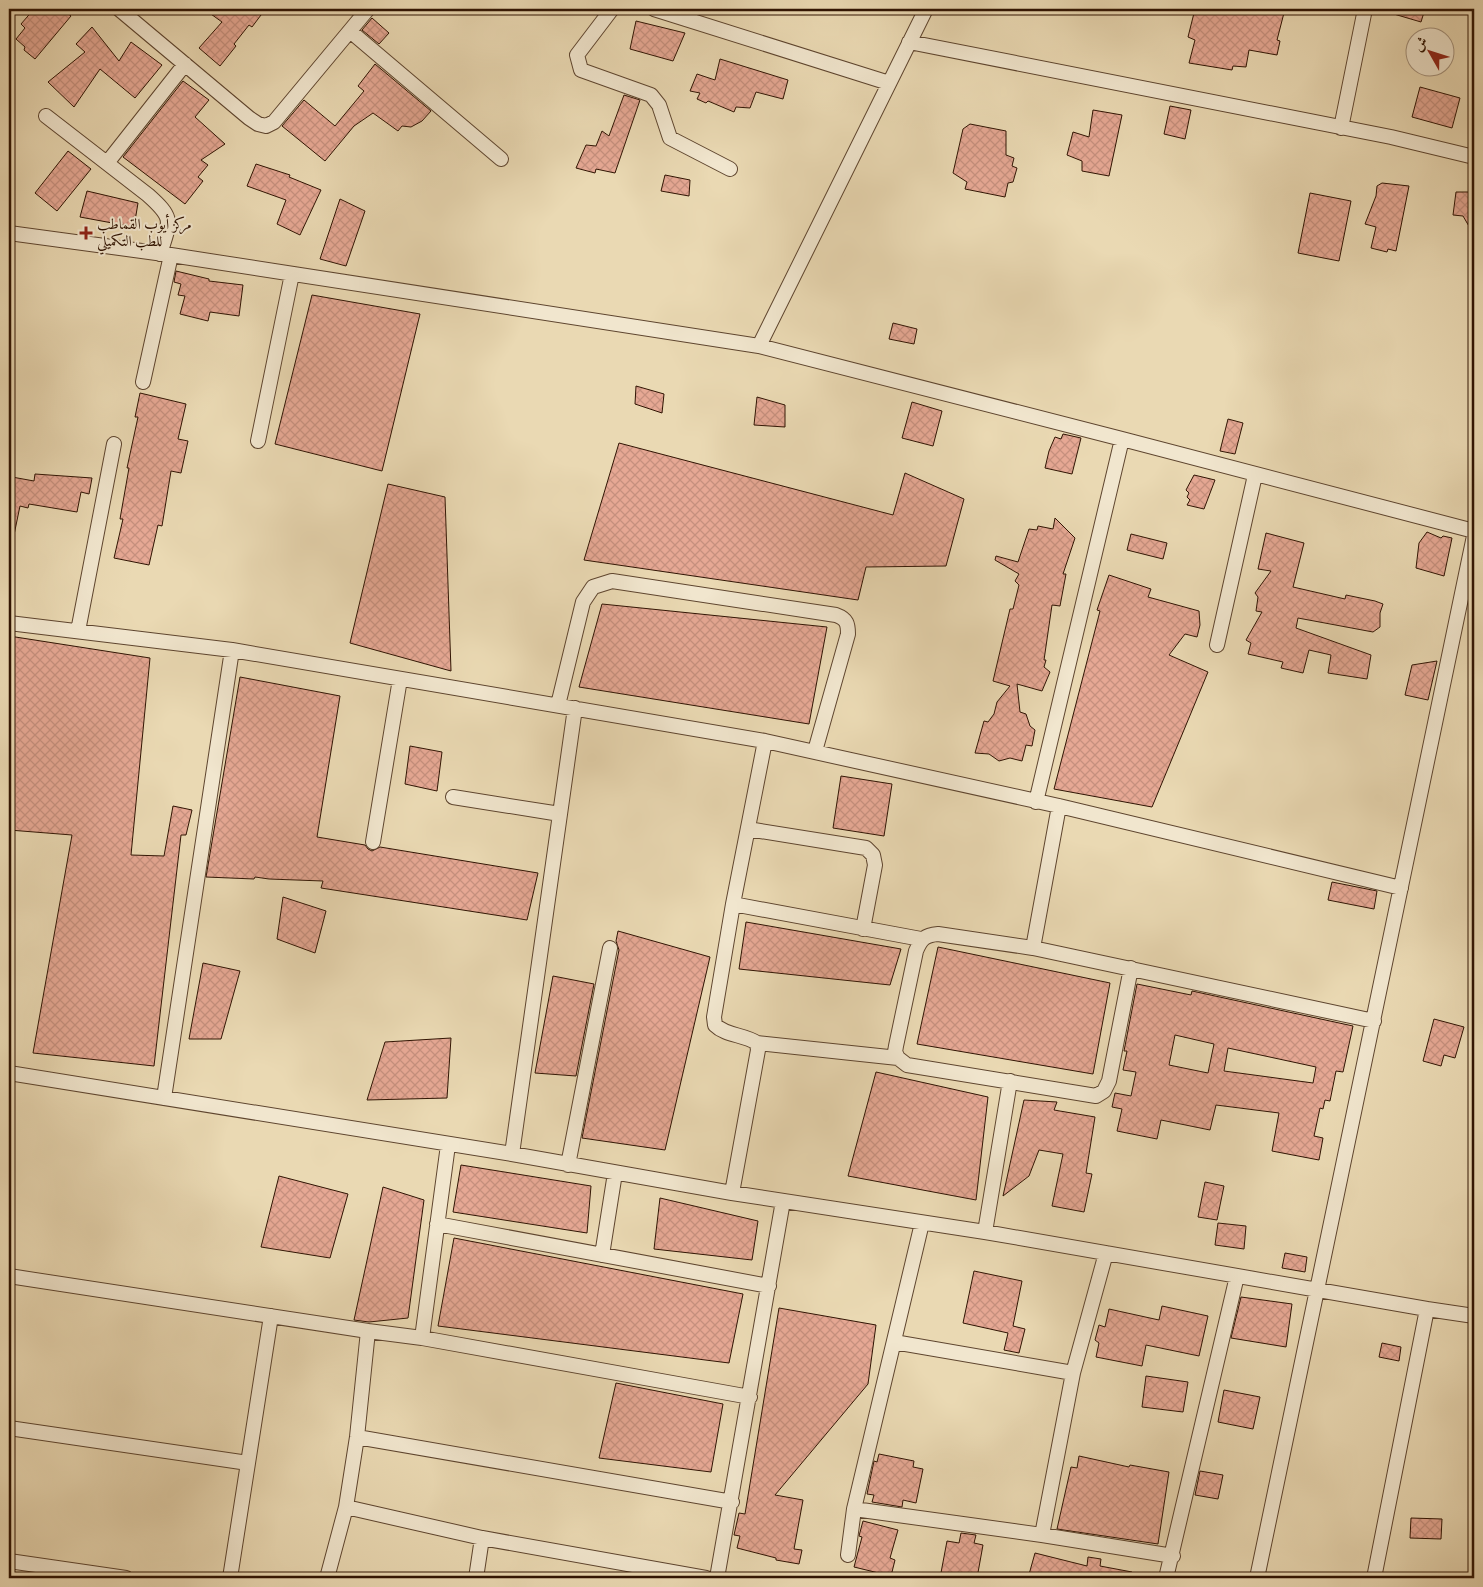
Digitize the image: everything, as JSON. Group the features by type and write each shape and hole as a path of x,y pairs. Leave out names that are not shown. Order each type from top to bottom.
{"street":[{"path":"119,9 250,118 258,124 266,126 274,122 368,9"},
{"path":"612,9 577,55 582,70 651,95 659,105 670,138 730,168"},
{"path":"654,9 889,83"},
{"path":"759,346 926,9"},
{"path":"1341,128 1365,9"},
{"path":"350,31 501,159"},
{"path":"909,42 1341,128 1474,157"},
{"path":"107,163 185,64"},
{"path":"46,116 163,208 168,218 165,255 143,382"},
{"path":"9,233 292,274 759,346 1474,531"},
{"path":"258,441 292,274"},
{"path":"1036,802 1122,439"},
{"path":"78,632 114,444"},
{"path":"1217,645 1255,474"},
{"path":"1257,1578 1474,536"},
{"path":"558,705 584,602 593,588 612,581 836,615 843,618 848,625 848,634 815,751"},
{"path":"9,623 232,650 765,741 1059,806 1402,888"},
{"path":"164,1098 232,650"},
{"path":"372,842 400,679"},
{"path":"512,1154 575,708"},
{"path":"765,741 733,904 714,1018 714,1025 721,1031 750,1038 756,1042 898,1058 907,1065 1096,1096 1104,1092 1109,1081 1131,968"},
{"path":"453,797 560,814"},
{"path":"1033,948 1059,806"},
{"path":"748,829 866,848 873,855 876,865 863,929"},
{"path":"733,904 921,939"},
{"path":"898,1058 896,1046 916,951 921,939 928,934 1033,948 1374,1021"},
{"path":"568,1164 610,948"},
{"path":"732,1193 758,1050 756,1042"},
{"path":"9,1073 512,1154 732,1193 985,1232 1474,1316"},
{"path":"985,1232 1010,1081"},
{"path":"422,1338 448,1145"},
{"path":"602,1254 615,1173"},
{"path":"717,1578 732,1502 783,1201"},
{"path":"848,1555 854,1509 922,1223"},
{"path":"438,1224 769,1286"},
{"path":"1042,1535 1073,1373 1106,1253"},
{"path":"9,1276 422,1338 750,1397"},
{"path":"1166,1578 1237,1276"},
{"path":"1374,1578 1427,1309"},
{"path":"230,1578 271,1316"},
{"path":"327,1578 346,1507 357,1437 368,1331"},
{"path":"894,1342 1073,1373"},
{"path":"9,1428 248,1463"},
{"path":"357,1437 732,1502"},
{"path":"346,1507 482,1538 706,1578"},
{"path":"854,1509 1042,1535 1172,1556"},
{"path":"476,1578 482,1538"},
{"path":"9,1561 126,1578"}],"building":[{"path":"34,9 62,9 71,16 35,59 24,50 25,47 16,39 25,28 21,24"},
{"path":"204,9 253,9 261,15 252,27 249,25 234,44 236,46 220,66 199,48 222,22"},
{"path":"1195,9 1285,9 1277,40 1280,41 1277,55 1249,50 1246,67 1233,66 1232,70 1189,63 1195,40 1188,37"},
{"path":"1388,9 1425,9 1421,22 1387,12"},
{"path":"372,18 389,33 379,44 362,30"},
{"path":"636,21 685,33 673,61 630,49"},
{"path":"92,27 119,61 131,42 162,65 135,98 100,69 74,107 48,82 85,52 76,44"},
{"path":"720,59 788,80 783,99 756,92 750,108 736,107 734,112 708,101 706,103 697,99 700,93 690,91 697,74 715,80"},
{"path":"375,64 431,111 422,121 411,127 402,126 398,131 373,113 354,126 325,161 282,126 304,100 335,126 364,91 358,86"},
{"path":"183,81 209,100 195,117 225,144 201,160 208,165 198,177 203,181 185,204 123,157"},
{"path":"1420,87 1460,98 1452,128 1412,117"},
{"path":"624,95 640,100 615,173 596,169 595,173 576,168 586,145 596,146 602,131 609,136"},
{"path":"1170,106 1191,110 1185,139 1164,134"},
{"path":"1093,110 1122,115 1109,176 1082,171 1082,161 1067,155 1073,132 1089,137"},
{"path":"970,124 1006,131 1006,155 1014,158 1012,166 1017,168 1013,182 1008,183 1005,197 965,189 967,182 953,173 963,129"},
{"path":"68,151 91,169 57,211 35,193"},
{"path":"256,164 290,175 289,177 321,190 300,235 277,224 286,200 247,186"},
{"path":"665,175 690,180 689,196 661,191"},
{"path":"1382,183 1409,186 1396,251 1388,249 1387,252 1371,248 1376,227 1365,224 1376,196 1377,186"},
{"path":"87,191 138,203 134,227 80,217"},
{"path":"1456,192 1470,192 1474,197 1474,210 1470,228 1463,216 1453,215"},
{"path":"1310,193 1351,201 1339,261 1298,253"},
{"path":"340,199 365,211 346,266 320,259"},
{"path":"176,271 209,279 209,281 243,285 239,316 210,312 208,321 180,314 185,296 178,295 181,284 174,282"},
{"path":"312,295 420,314 382,471 275,444"},
{"path":"893,323 917,329 914,344 889,339"},
{"path":"636,386 664,394 662,413 635,404"},
{"path":"140,393 186,404 178,439 188,441 181,473 171,471 162,526 158,525 149,565 114,558 123,519 120,519 129,468 127,468 138,417 135,417"},
{"path":"757,397 785,405 785,427 754,425"},
{"path":"912,402 942,411 933,446 902,438"},
{"path":"1228,419 1243,423 1235,454 1220,451"},
{"path":"1063,434 1081,438 1072,474 1045,468 1055,437 1061,439"},
{"path":"619,443 893,515 905,473 964,499 946,566 866,567 858,600 584,560"},
{"path":"35,474 92,478 89,494 81,492 77,512 29,504 28,508 20,506 14,535 9,534 9,490 12,477 34,481"},
{"path":"1194,475 1215,480 1204,509 1187,505 1190,500 1187,497 1189,493 1186,490"},
{"path":"388,484 445,497 451,671 350,643"},
{"path":"1055,518 1075,538 1063,574 1066,574 1060,606 1052,605 1044,660 1046,660 1044,667 1050,672 1042,691 1017,684 1020,712 1026,714 1030,726 1035,730 1032,746 1026,745 1022,761 1010,758 999,761 989,754 975,753 984,721 988,722 994,714 997,702 1010,686 993,681 1010,609 1013,609 1019,585 1015,581 1019,574 995,560 996,556 1018,562 1029,529 1037,530 1038,526 1053,529"},
{"path":"1427,532 1441,538 1443,536 1452,538 1444,576 1416,568 1419,543"},
{"path":"1266,533 1304,543 1293,587 1345,599 1346,595 1383,604 1380,613 1380,627 1373,632 1298,618 1296,628 1371,655 1367,679 1328,673 1331,655 1309,650 1303,673 1281,668 1283,662 1248,654 1251,643 1246,640 1262,612 1256,611 1258,597 1255,593 1271,571 1258,569"},
{"path":"1131,534 1167,543 1163,559 1127,550"},
{"path":"1109,575 1151,589 1148,597 1199,611 1200,625 1197,637 1185,634 1169,655 1208,672 1152,807 1054,789 1100,611 1097,610"},
{"path":"602,604 827,627 809,724 579,687"},
{"path":"9,636 150,658 131,855 164,856 173,806 192,810 186,835 181,835 154,1066 33,1053 72,835 9,830"},
{"path":"1437,661 1428,700 1405,695 1412,665"},
{"path":"240,677 340,696 317,837 365,845 372,851 380,847 538,873 527,920 321,888 323,881 255,877 254,879 206,877"},
{"path":"410,746 442,752 437,791 405,784"},
{"path":"841,776 892,784 884,836 833,828"},
{"path":"1332,882 1377,891 1374,909 1328,900"},
{"path":"283,897 326,911 315,953 277,939"},
{"path":"746,922 901,949 890,985 739,969"},
{"path":"618,931 710,957 665,1150 582,1138 619,950 616,941"},
{"path":"938,947 1110,983 1093,1074 917,1044"},
{"path":"203,963 240,971 221,1039 189,1039"},
{"path":"553,976 594,984 576,1076 535,1073"},
{"path":"1137,984 1191,995 1192,991 1353,1026 1343,1072 1336,1071 1330,1101 1325,1100 1323,1109 1320,1108 1314,1136 1323,1138 1319,1160 1272,1151 1279,1113 1216,1105 1210,1130 1161,1120 1157,1139 1117,1131 1122,1109 1112,1107 1115,1093 1131,1096 1136,1072 1123,1070 1127,1051 1124,1051","holes":["1175,1035 1214,1044 1208,1073 1169,1065","1228,1048 1316,1067 1313,1083 1224,1071"]},
{"path":"1434,1019 1464,1027 1455,1058 1444,1055 1441,1066 1423,1061"},
{"path":"451,1038 447,1098 367,1100 385,1042"},
{"path":"876,1072 988,1097 976,1200 848,1176"},
{"path":"1024,1100 1057,1102 1054,1110 1095,1117 1086,1173 1092,1174 1084,1212 1052,1206 1063,1154 1039,1150 1029,1176 1003,1196"},
{"path":"461,1165 591,1186 587,1233 453,1212"},
{"path":"279,1176 348,1194 330,1258 261,1247"},
{"path":"1205,1182 1224,1186 1217,1220 1198,1217"},
{"path":"383,1187 424,1200 408,1318 369,1322 354,1320"},
{"path":"660,1198 758,1221 752,1260 654,1249"},
{"path":"1218,1223 1246,1226 1244,1249 1215,1245"},
{"path":"454,1238 743,1294 729,1363 438,1326"},
{"path":"1285,1253 1307,1257 1305,1272 1282,1268"},
{"path":"974,1271 1022,1281 1013,1326 1025,1329 1019,1353 1004,1350 1008,1333 963,1323"},
{"path":"1241,1297 1292,1304 1286,1347 1231,1338"},
{"path":"1162,1306 1208,1316 1199,1356 1146,1345 1142,1366 1096,1357 1099,1343 1095,1340 1099,1325 1105,1327 1109,1309 1159,1320"},
{"path":"779,1308 876,1325 868,1384 775,1495 803,1500 794,1549 802,1550 799,1564 776,1560 776,1558 737,1548 740,1536 734,1535 739,1513 745,1514"},
{"path":"1382,1343 1401,1347 1399,1361 1379,1357"},
{"path":"1146,1376 1188,1382 1183,1412 1142,1407"},
{"path":"616,1383 723,1404 711,1472 599,1458"},
{"path":"1224,1390 1260,1397 1253,1429 1218,1422"},
{"path":"879,1454 914,1461 913,1467 923,1469 916,1503 903,1500 902,1507 872,1502 874,1495 867,1494 874,1461 877,1462"},
{"path":"1079,1456 1129,1467 1130,1465 1169,1472 1158,1544 1057,1529 1071,1467 1077,1468"},
{"path":"1200,1471 1223,1475 1218,1499 1195,1495"},
{"path":"1411,1518 1442,1519 1441,1539 1410,1538"},
{"path":"863,1521 898,1530 890,1558 895,1560 891,1576 854,1567 862,1537 859,1536"},
{"path":"961,1533 976,1535 974,1543 983,1545 977,1578 940,1578 947,1541 959,1543"},
{"path":"1035,1553 1087,1566 1088,1557 1101,1559 1100,1566 1132,1572 1132,1578 1028,1578"}],"place":[{"name":"مركز أيوب القماطب للطب التكميلي","path":"86,233"}]}
